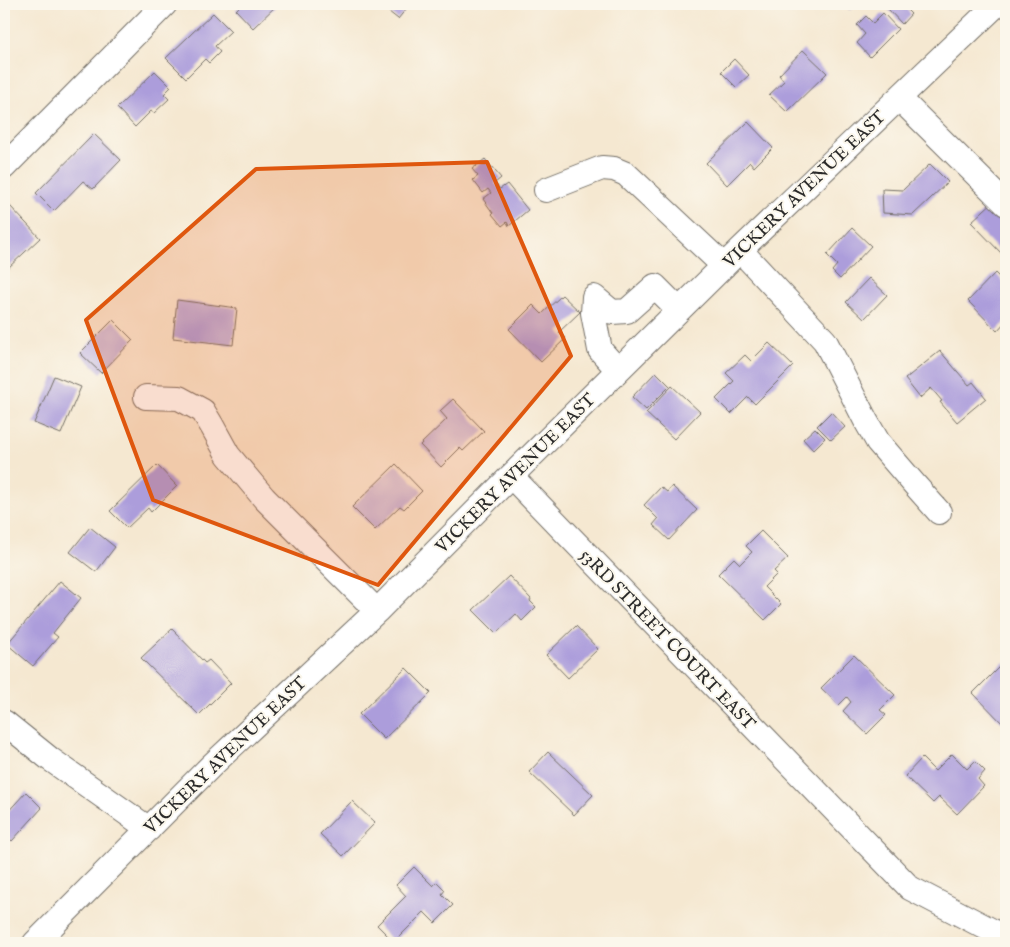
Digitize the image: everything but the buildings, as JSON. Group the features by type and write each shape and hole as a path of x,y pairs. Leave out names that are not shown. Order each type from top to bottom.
{"street":[{"path":"4,167 165,4"},
{"name":"VICKERY AVENUE EAST","path":"35,943 212,766 377,611 679,310 995,4"},
{"path":"900,98 1006,204"},
{"path":"546,190 602,168 614,169 626,174 732,258 825,341 878,442 939,512"},
{"path":"618,370 600,350 593,313 594,297 612,312 627,310 655,286 679,310"},
{"path":"146,397 179,398 202,411 228,455 264,498 377,611"},
{"name":"53RD STREET COURT EAST","path":"511,476 910,888 1006,938"},
{"path":"4,722 50,760 149,829"}],"highlighted area":[{"path":"487,162 571,356 378,585 153,500 86,320 256,169"}]}
